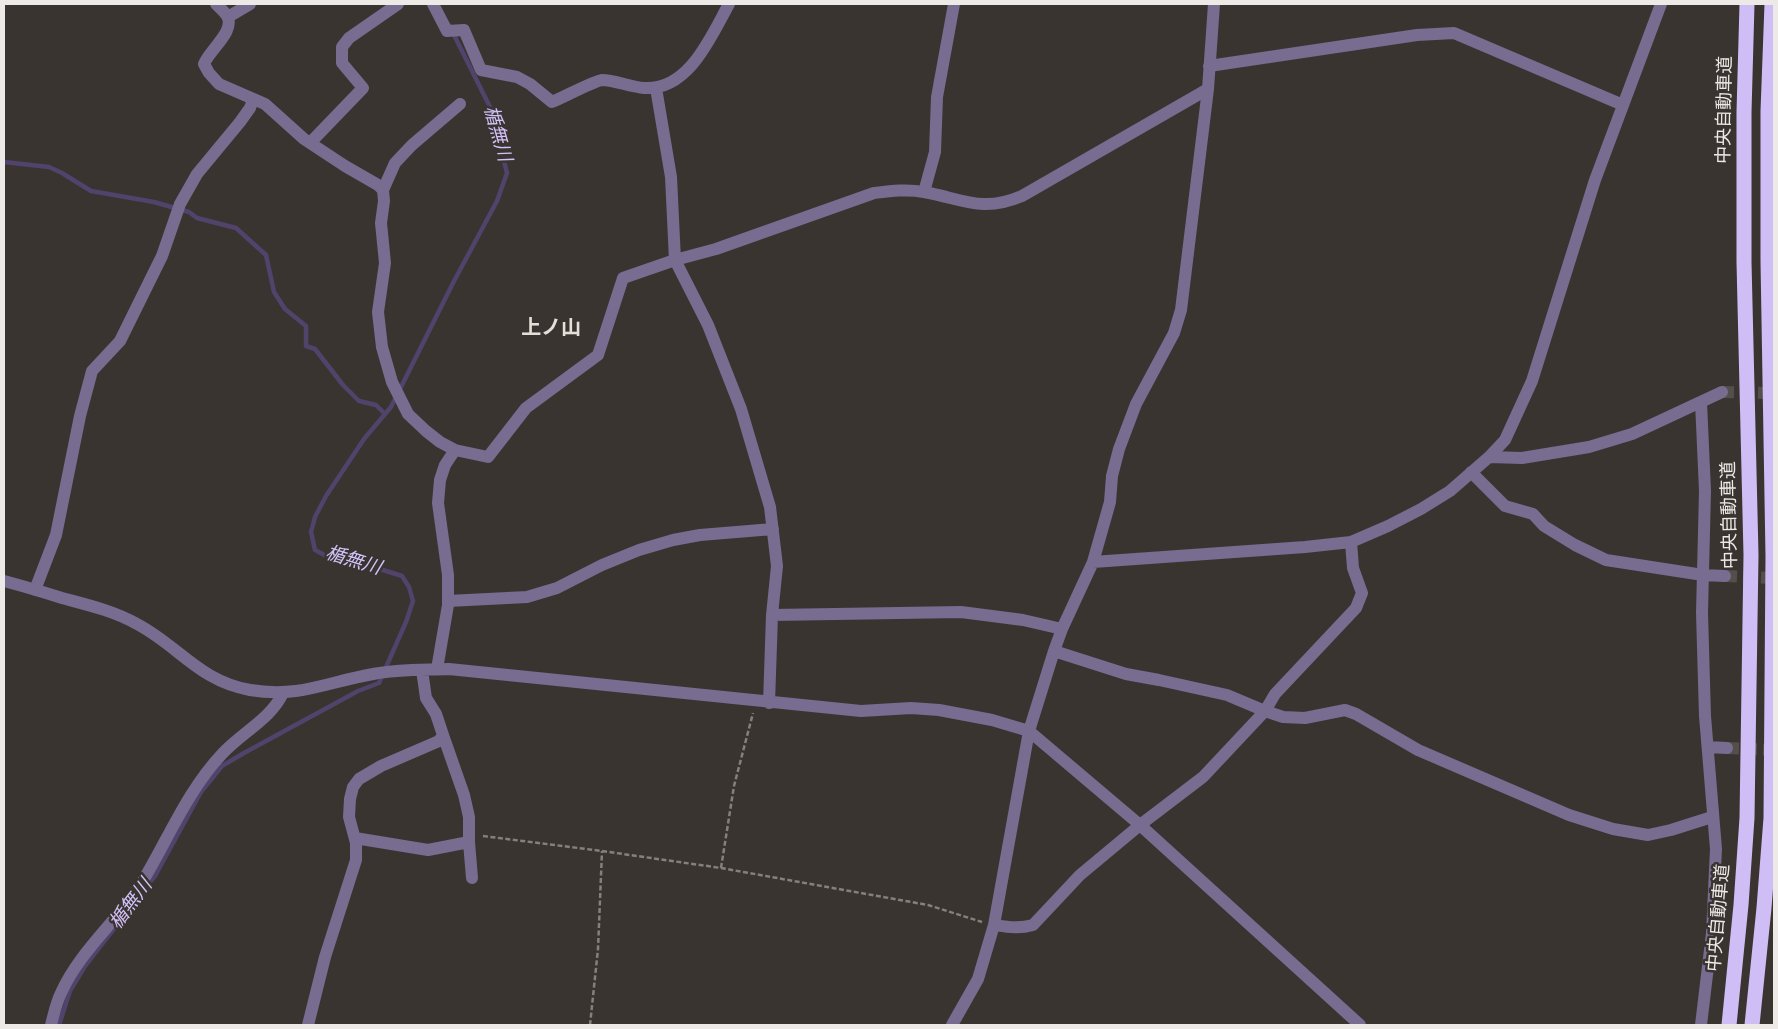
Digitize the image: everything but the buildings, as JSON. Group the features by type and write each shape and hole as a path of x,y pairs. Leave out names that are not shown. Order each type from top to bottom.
{"highway":[{"name":"中央自動車道","path":"1729,1025 1748,818 1751,555 1744,262 1744,112 1747,4"},
{"path":"1752,1025 1771,818 1773,556 1768,261 1768,111 1772,4"}],"street":[{"path":"216,4 228,17 226,33 207,56 204,64 209,73 219,84 265,104 310,143 383,190"},
{"path":"228,17 250,4"},
{"path":"310,143 364,88 342,64 342,47 350,38 398,4"},
{"path":"433,4 453,30 464,30 482,70 518,77 552,102 601,80 643,88 656,88 668,83 681,75 694,63 729,4"},
{"path":"924,192 935,152 937,96 954,4"},
{"path":"952,1025 978,979 994,925 1029,731 1054,651 1062,629 1093,562 1110,502 1112,476 1119,449 1136,404 1174,333 1181,310 1208,89 1214,4"},
{"path":"1093,562 1306,547 1351,542 1421,509 1450,491 1488,457 1505,440 1532,381 1595,180 1661,4"},
{"path":"1209,66 1417,35 1454,33 1623,106"},
{"path":"656,88 671,177 675,260 708,325 741,409 770,507 777,566 772,615 769,703"},
{"path":"460,104 412,145 395,163 383,190 384,201 381,223 385,262 378,312 382,347 392,382 408,414 440,442 455,450 488,457 526,408 598,355 623,278 675,260 716,249 874,194 901,190 924,192 960,201 988,205 1006,203 1022,196 1208,89"},
{"path":"35,590 56,535 80,416 92,371 120,341 162,256 180,204 197,174 240,122 253,100"},
{"path":"1488,457 1522,458 1589,447 1632,434 1722,392"},
{"path":"1700,1025 1712,933 1716,849 1705,716 1702,613 1705,491 1701,402"},
{"path":"437,669 448,601 446,557 438,503 442,473 455,450"},
{"path":"1471,472 1505,506 1533,514 1544,526 1575,545 1606,560 1703,575 1725,576"},
{"path":"448,601 527,597 557,588 602,565 639,550 673,540 700,535 772,529"},
{"path":"994,925 1012,928 1033,925 1080,875 1203,776 1265,711 1275,694 1356,608 1362,593 1353,568 1351,542"},
{"path":"4,581 113,612 138,624 198,669 221,682 248,689 283,693 305,691 373,674 400,670 458,670 861,711 911,708 939,710 992,720 1029,731 1140,825 1360,1025"},
{"path":"772,615 961,612 1022,620 1062,629"},
{"path":"1054,651 1126,674 1227,695 1284,717 1305,718 1345,710 1356,714 1418,750 1569,815 1612,829 1648,834 1671,830 1712,817"},
{"path":"422,670 422,681 426,698 436,714 470,817 469,839 472,878"},
{"path":"51,1025 61,993 73,972 143,881 189,798 204,776 222,753 278,704 283,693"},
{"path":"308,1025 325,957 356,860 356,843 349,817 353,787 359,779 381,766 439,741 442,735"},
{"path":"1708,748 1727,748"},
{"path":"355,838 428,850 469,839"}],"path":[{"path":"721,868 734,786 756,701"},
{"path":"469,839 602,851 721,868 928,905 994,925"},
{"path":"590,1025 598,949 602,851"}],"waterway":[{"name":"楯無川","path":"145,888 155,876 201,792 222,766 358,691 379,683 406,622 413,601 409,587 402,576 332,559 315,550 311,532 315,517 326,496 364,439 391,407 453,283 497,201 507,173 490,107 453,33"},
{"path":"4,162 49,167 91,191 154,202 189,212 197,218 236,228 266,255 274,292 285,309 306,326 306,346 315,349 343,385 359,401 376,405 385,414"},
{"name":"楯無川","path":"59,1025 70,991 85,966 116,926"}],"tunnel":[{"path":"1722,392 1774,393"},
{"path":"1725,576 1774,578"},
{"path":"1727,748 1774,750"}],"district":[{"name":"上ノ山","path":"551,330"}]}
